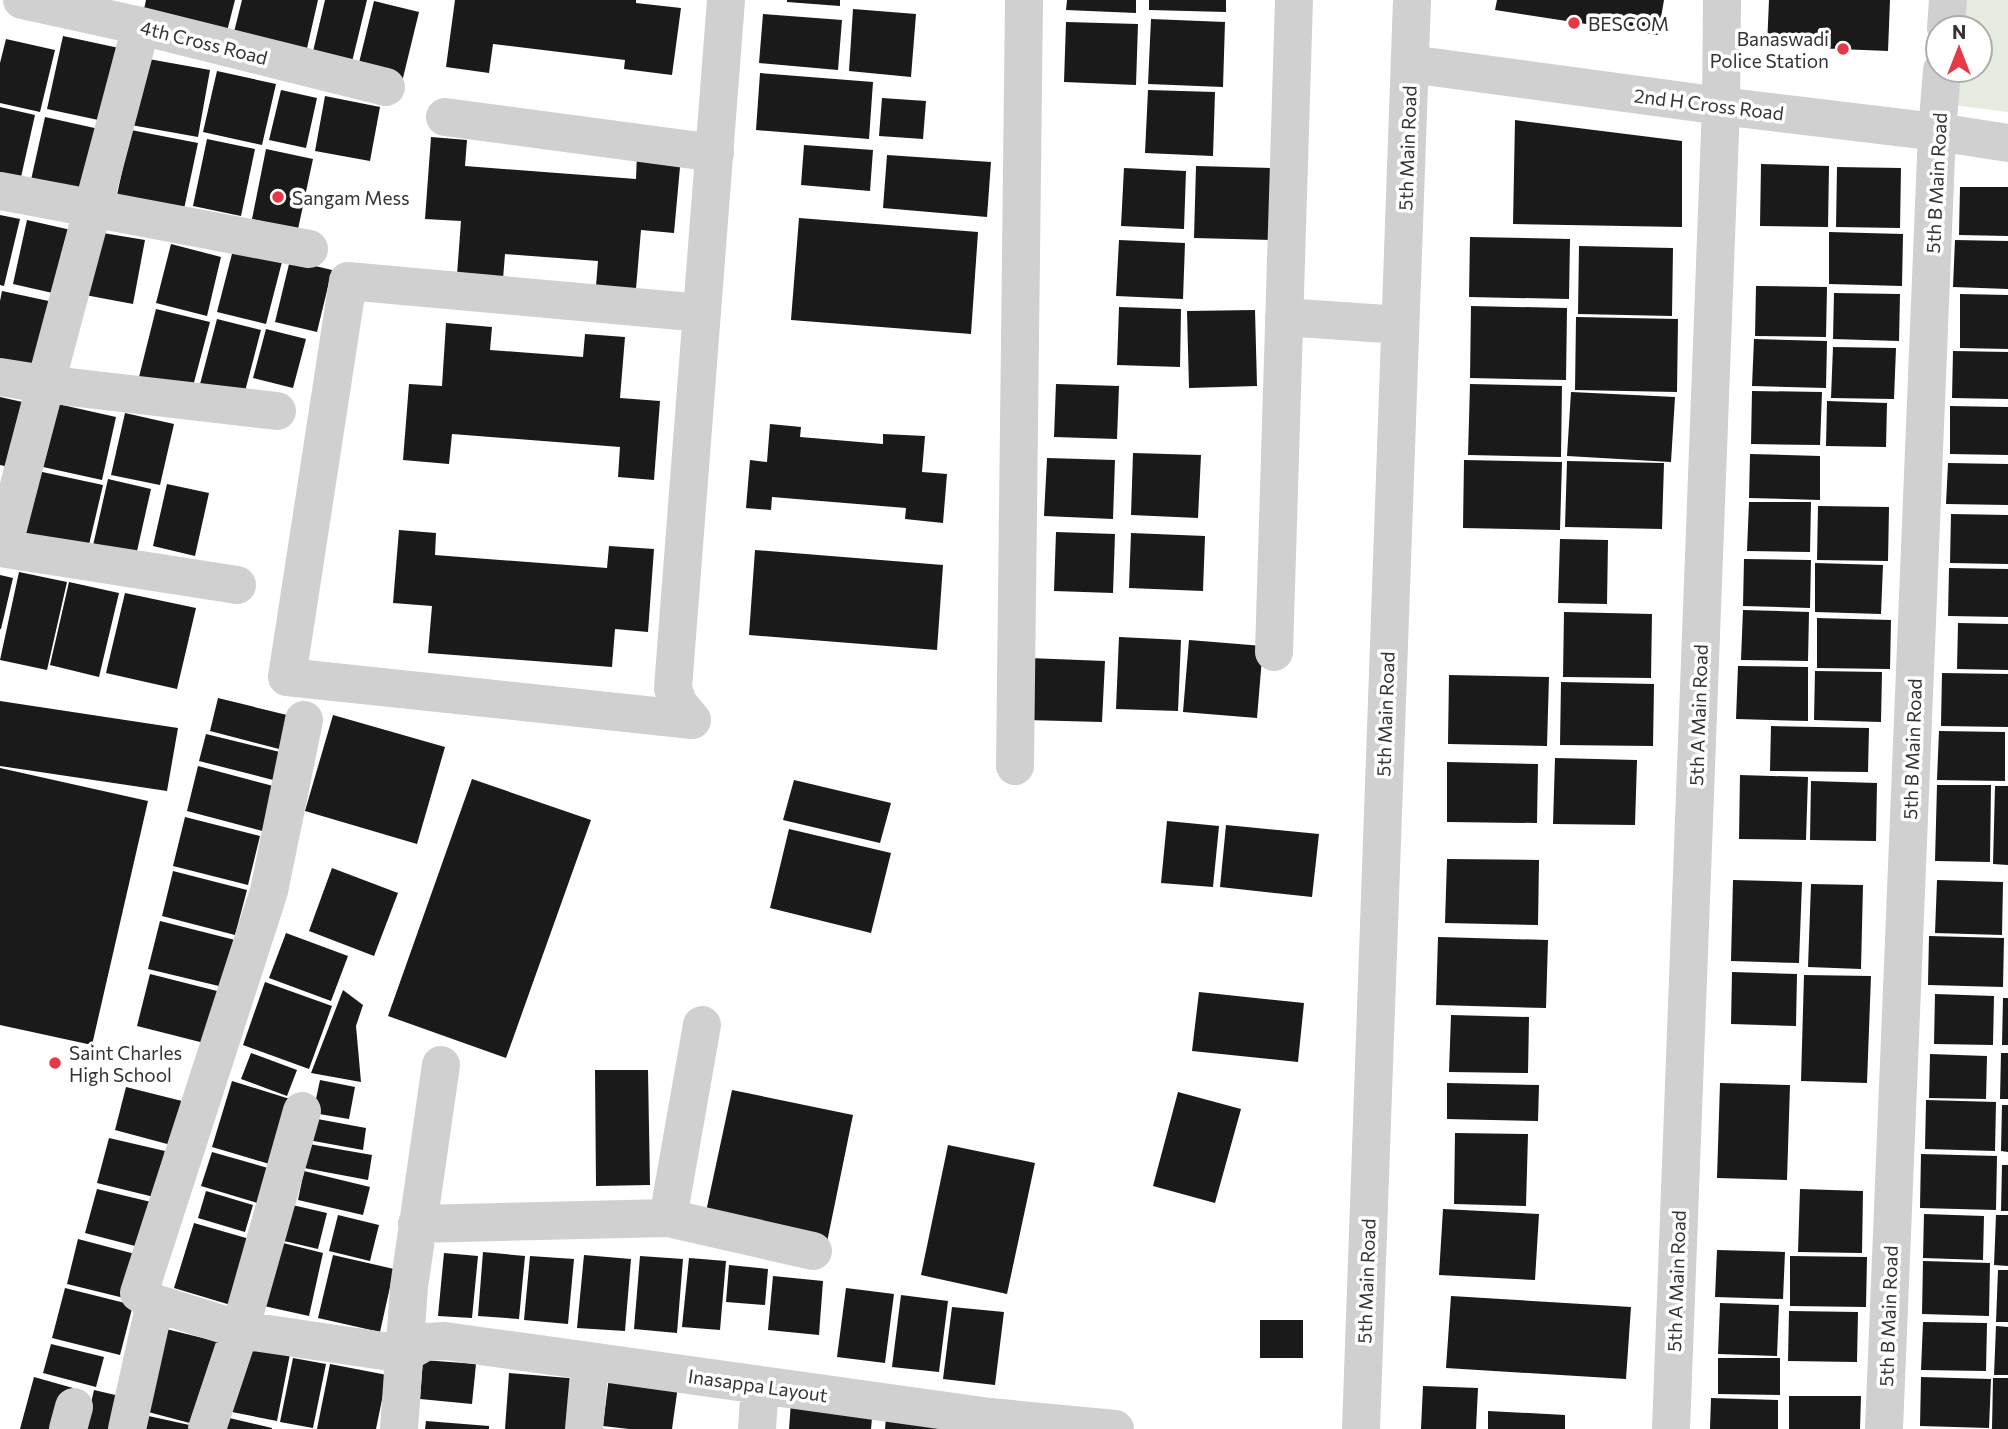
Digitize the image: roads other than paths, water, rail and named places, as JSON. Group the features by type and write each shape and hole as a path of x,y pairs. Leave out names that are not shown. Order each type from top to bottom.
{"street":[{"name":"4th Cross Road","path":"22,0 141,26 386,87"},
{"path":"702,313 348,281 287,677 692,720 678,703 673,688 715,153 726,0"},
{"path":"1015,766 1024,0"},
{"path":"1274,652 1294,0"},
{"name":"5th Main Road","path":"1361,1429 1412,0"},
{"name":"5th A Main Road","path":"1671,1429 1721,106 1722,0"},
{"path":"141,26 1,548 237,585"},
{"name":"2nd H Cross Road","path":"1410,64 2008,143"},
{"name":"5th B Main Road","path":"1884,1429 1941,84"},
{"path":"445,117 715,153"},
{"path":"0,191 309,249"},
{"path":"1284,317 1400,326"},
{"path":"0,377 276,411"},
{"path":"303,720 270,891 139,1293 155,1303 240,1330 404,1354"},
{"path":"668,1218 702,1025"},
{"path":"399,1429 417,1224 441,1065"},
{"path":"208,1429 240,1330 302,1111"},
{"path":"417,1224 668,1218 813,1251"},
{"path":"127,1429 155,1303"},
{"name":"Inasappa Layout","path":"404,1354 425,1342 445,1341 760,1385 989,1423 1115,1429"},
{"path":"584,1429 590,1362"},
{"path":"757,1429 760,1385"}],"place":[{"name":"BESCOM","path":"1574,23"},
{"name":"Banaswadi Police Station","path":"1843,49"},
{"name":"Sangam Mess","path":"278,197"},
{"name":"Saint Charles High School","path":"55,1063"}]}
